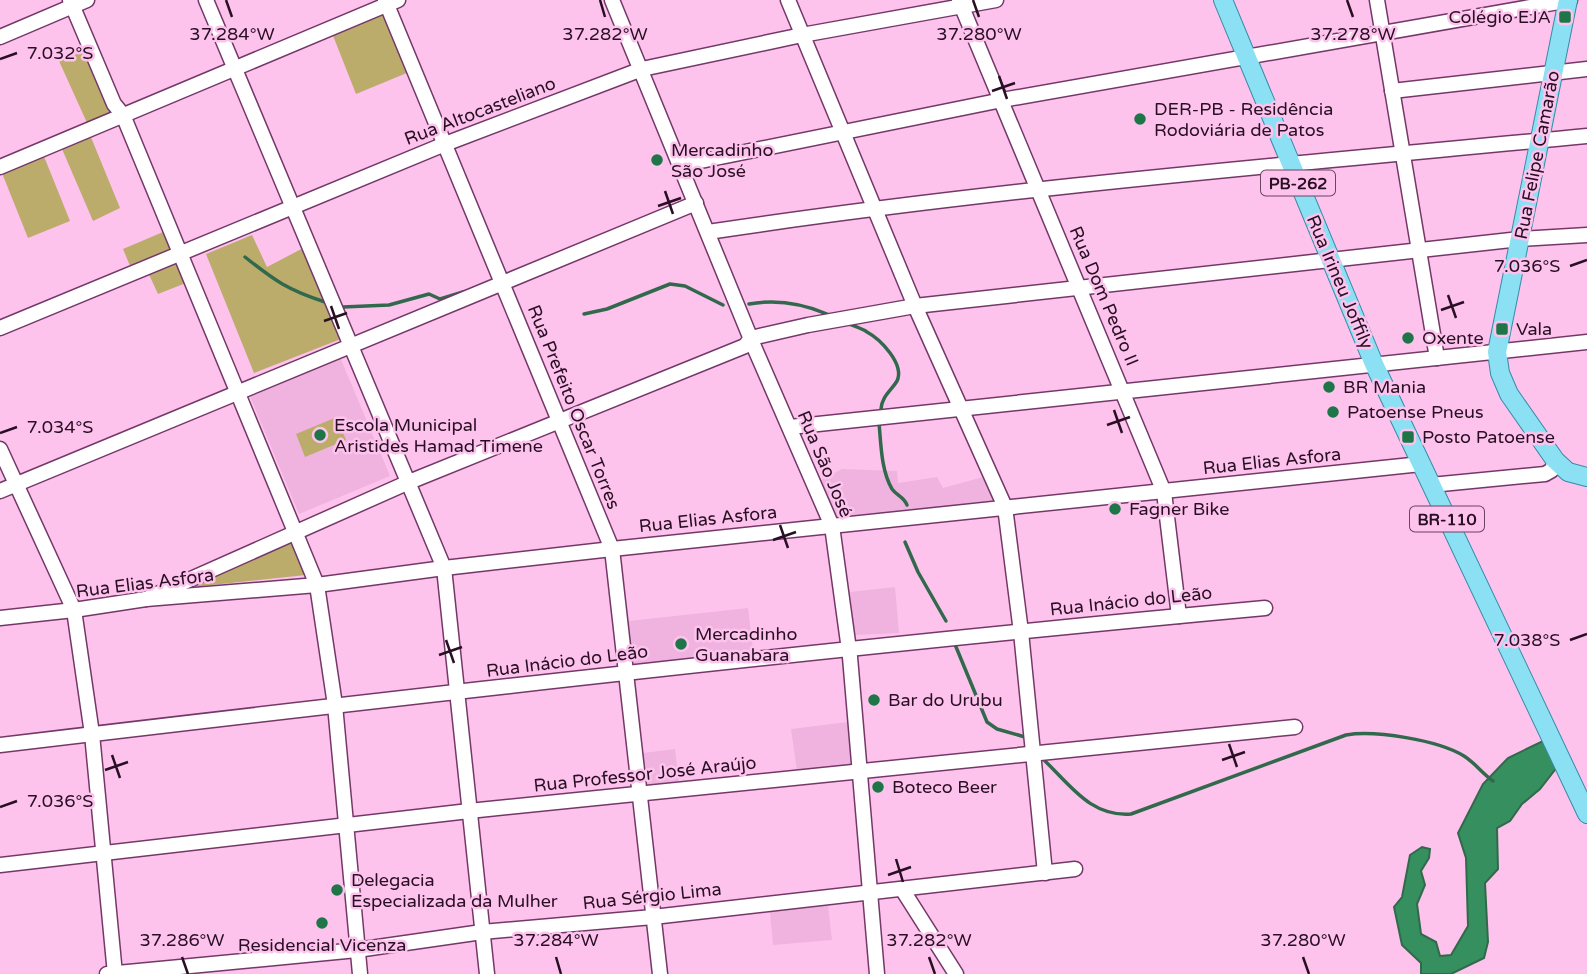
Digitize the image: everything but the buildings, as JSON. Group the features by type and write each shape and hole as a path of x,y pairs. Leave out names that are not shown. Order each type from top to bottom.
{"main road":[{"name":"Rua Irineu Joffily","path":"1223,0 1374,365 1587,814"},
{"name":"Rua Felipe Camarão","path":"1555,460 1509,394 1500,373 1497,352 1569,0"},
{"path":"1555,460 1568,472 1587,477"}],"street":[{"path":"206,0 444,568 487,974"},
{"name":"Rua São José","path":"612,0 751,338 832,526 849,649 877,974"},
{"path":"788,0 915,306 1005,507 1021,632 1045,873"},
{"name":"Rua Altocasteliano","path":"0,328 445,144 642,69 961,3 996,0"},
{"path":"1377,0 1437,358"},
{"path":"681,165 1002,100 1569,0"},
{"path":"0,167 390,1"},
{"name":"Rua Prefeito Oscar Torres","path":"390,1 445,144 612,549 660,974"},
{"path":"0,37 78,2 122,102 123,115 317,585 335,705 360,974"},
{"name":"Rua Dom Pedro II","path":"961,3 1164,492 1179,616"},
{"path":"1392,91 1587,69"},
{"path":"708,232 1038,188 1587,135"},
{"path":"0,491 696,202"},
{"path":"146,599 409,482 745,346 751,338 915,306 1520,239 1587,235"},
{"path":"790,427 1587,342"},
{"path":"0,449 74,610 92,734 115,974"},
{"name":"BR-110","path":"1431,485 1545,474 1552,470 1555,460"},
{"name":"Rua Elias Asfora","path":"0,618 146,599 317,585 612,549 1421,464"},
{"name":"Rua Inácio do Leão","path":"0,745 335,705 849,649 1265,608"},
{"name":"Rua Professor José Araújo","path":"0,865 469,811 1295,727"},
{"name":"Rua Sérgio Lima","path":"107,974 357,950 482,932 653,917 1075,869"},
{"path":"902,889 956,974"}],"shaded area":[{"path":"387,4 414,70 356,94 330,28"},
{"path":"95,47 121,111 88,125 59,61"},
{"path":"88,130 120,208 93,221 59,142"},
{"path":"41,149 70,221 28,238 0,168"},
{"path":"170,229 191,281 158,294 146,268 133,273 123,249"},
{"path":"252,235 267,267 307,246 346,337 254,373 206,254"},
{"name":"Escola Municipal Aristides Hamad Timene","path":"340,357 390,476 299,514 249,394"},
{"path":"337,417 346,440 305,457 296,434"},
{"path":"842,469 897,471 898,483 937,477 943,488 983,477 997,503 835,517 819,481"},
{"path":"293,543 306,575 184,588"},
{"path":"895,587 899,633 854,635 850,592"},
{"path":"748,608 754,658 626,671 620,622"},
{"path":"856,721 861,772 798,778 791,729"},
{"path":"1545,740 1558,766 1540,789 1522,804 1510,821 1497,828 1498,869 1485,883 1488,942 1484,958 1451,974 1421,974 1421,963 1402,945 1394,907 1402,897 1410,855 1422,847 1430,849 1429,858 1421,871 1425,885 1417,904 1421,934 1436,942 1440,956 1451,955 1468,926 1466,858 1458,833 1483,784 1508,758"},
{"path":"675,749 680,790 639,794 635,754"},
{"path":"827,896 832,940 773,945 769,902"}],"waterway":[{"path":"245,257 282,284 325,302"},
{"path":"584,314 607,309 670,284 685,286 723,305"},
{"path":"343,307 389,305 429,294 440,299 463,292"},
{"path":"749,304 789,303 827,314"},
{"path":"847,323 878,340 898,367 897,381 885,397 881,409"},
{"path":"879,423 886,474 892,489 907,505"},
{"path":"905,542 918,572 946,621"},
{"path":"954,642 987,722 997,729 1025,737"},
{"path":"1045,761 1083,798 1117,814 1131,814 1346,735 1373,734 1439,745 1464,756 1493,781"}],"place":[{"name":"Colégio EJA","path":"1565,17"},
{"name":"DER-PB - Residência Rodoviária de Patos","path":"1140,119"},
{"name":"Mercadinho São José","path":"657,160"},
{"name":"Vala","path":"1502,329"},
{"name":"Oxente","path":"1408,338"},
{"name":"BR Mania","path":"1329,387"},
{"name":"Patoense Pneus","path":"1333,412"},
{"name":"Escola Municipal Aristides Hamad Timene","path":"320,435"},
{"name":"Posto Patoense","path":"1408,437"},
{"name":"Fagner Bike","path":"1115,509"},
{"name":"Mercadinho Guanabara","path":"681,644"},
{"name":"Bar do Urubu","path":"874,700"},
{"name":"Boteco Beer","path":"878,787"},
{"name":"Delegacia Especializada da Mulher","path":"337,890"},
{"name":"Residencial Vicenza","path":"322,923"}]}
